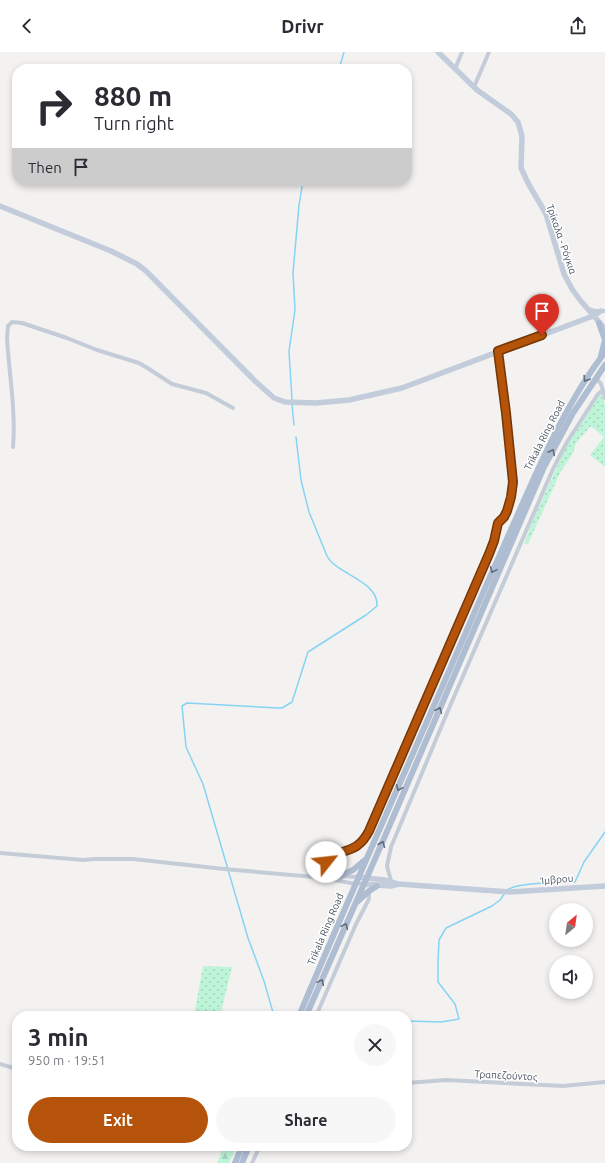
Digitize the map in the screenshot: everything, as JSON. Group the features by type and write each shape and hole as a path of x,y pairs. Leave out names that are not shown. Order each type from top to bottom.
{"main road":[{"path":"599,321 605,340 601,358"},
{"name":"Trikala Ring Road","path":"301,1011 358,877 541,461 563,417 605,352"},
{"name":"Trikala Ring Road","path":"308,1011 544,467 571,417 605,365"},
{"path":"597,377 605,369"},
{"path":"341,876 353,870 367,859"},
{"path":"355,905 369,891 377,886"},
{"path":"235,1163 240,1151"},
{"path":"242,1163 247,1151"}],"street":[{"name":"Τρίκαλα - Ρόγκια","path":"438,52 474,87 511,114 520,125 522,136 521,168 547,218 564,274 585,308 605,329"},
{"path":"455,69 462,52"},
{"path":"474,87 489,52"},
{"path":"0,206 99,246 137,264 146,271 263,390 274,398 287,402 300,403 341,401 381,394 412,384 498,351 599,321 603,311 585,308"},
{"path":"13,447 14,417 7,338 8,324 12,322 17,322 67,338 97,350 139,363 172,384 206,393 233,408"},
{"path":"324,878 324,865 331,857 348,851 361,844 369,831 489,554 498,523 507,511 512,488 513,473 498,351"},
{"path":"597,377 601,384 605,398"},
{"path":"391,881 387,866 390,847 450,706 553,469 576,427 598,394 603,390"},
{"path":"0,853 83,860 133,859 324,878 364,885 391,886 398,884"},
{"path":"324,878 341,876 358,877 391,881 398,884"},
{"name":"Ίμβρου","path":"398,884 498,892 605,886"},
{"path":"318,1011 356,924 369,899 369,891"},
{"path":"0,1064 12,1068"},
{"name":"Τραπεζούντος","path":"412,1083 446,1080 563,1086 605,1082"},
{"path":"252,1163 258,1151"}],"green space":[{"path":"601,393 605,404 605,467 590,455 604,437 591,426 576,443 573,453 560,473 528,544 524,544 566,447"},
{"path":"203,966 232,967 221,1011 195,1011"},
{"path":"222,1151 235,1151 229,1163 217,1163"}],"waterway":[{"path":"340,64 344,52"},
{"path":"292,400 289,351 295,310 293,273 302,186"},
{"path":"292,404 294,425"},
{"path":"273,1011 264,981 248,938 203,784 186,747 182,706 187,703 282,708 292,702 308,652 366,615 377,606 376,597 371,590 339,568 327,556 309,512 301,480 296,437"},
{"path":"507,890 513,887 530,884 575,882 584,862 605,832"},
{"path":"412,1021 441,1022 459,1019 455,1004 438,982 439,940 446,928 492,906 500,900 505,893"}],"route":[{"path":"326,862 335,854 355,848 361,844 366,837 489,554 498,523 507,511 511,497 513,473 498,351 542,335"}]}
